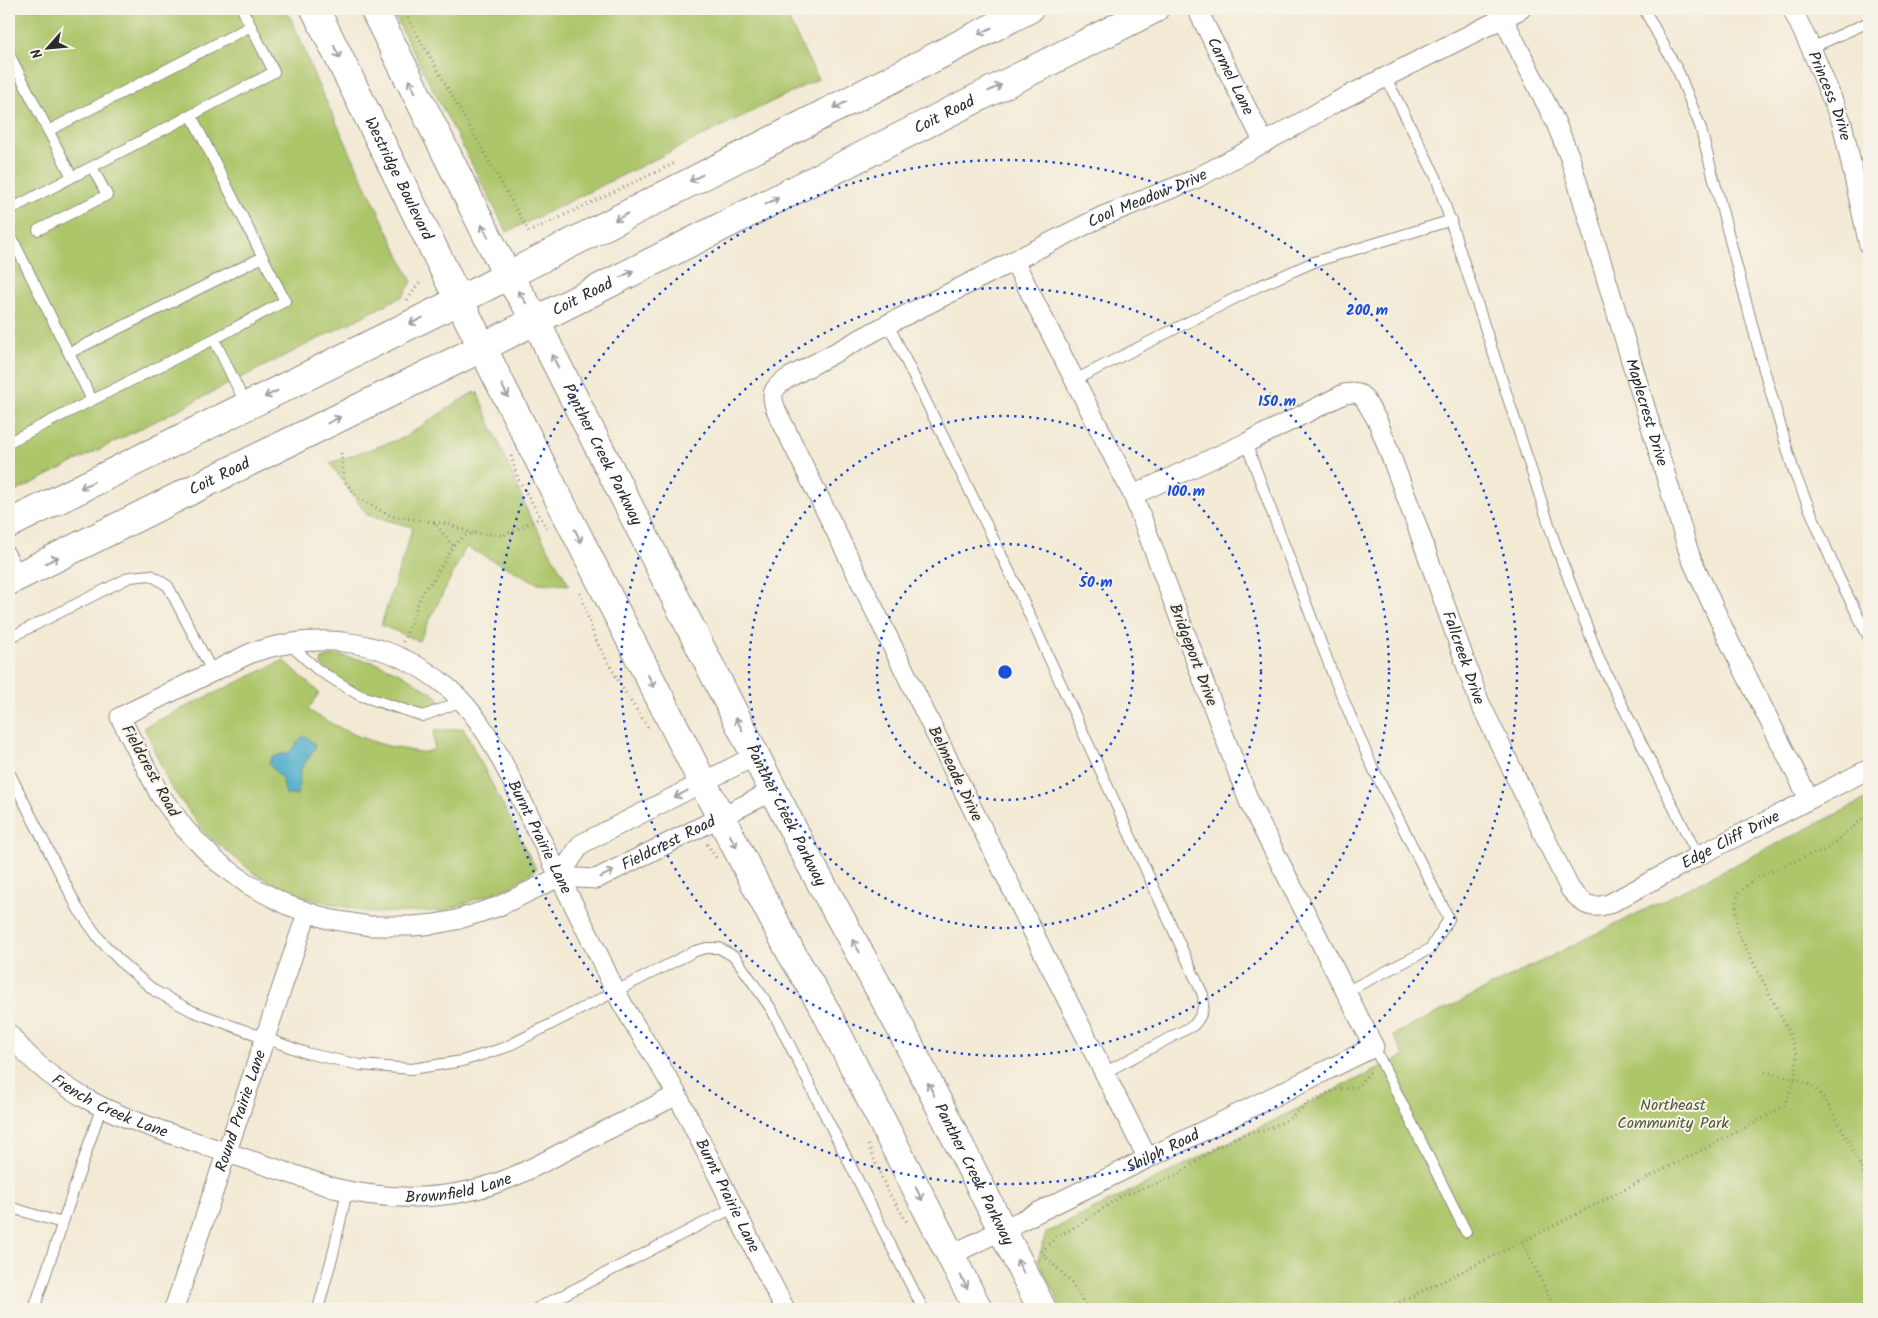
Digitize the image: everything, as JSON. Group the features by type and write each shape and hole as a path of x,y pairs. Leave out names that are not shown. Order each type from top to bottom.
{"main road":[{"name":"Westridge Boulevard","path":"315,9 483,347"},
{"path":"374,9 507,274 536,319"},
{"path":"9,524 460,300 507,274 1029,9"},
{"name":"Coit Road","path":"13,570 483,347 1154,9"},
{"name":"Panther Creek Parkway","path":"536,319 550,351 822,887 892,1011 1042,1309"},
{"path":"483,347 703,783 790,951 824,1008 978,1309"}],"street":[{"name":"Carmel Lane","path":"1198,9 1264,143"},
{"name":"Cool Meadow Drive","path":"775,388 790,376 888,324 1103,216 1193,180 1385,76 1521,9"},
{"name":"Princess Drive","path":"1792,9 1811,48 1842,122 1869,245"},
{"name":"Maplecrest Drive","path":"1503,18 1555,121 1570,158 1690,556 1730,643 1809,799"},
{"name":"Bridgeport Drive","path":"1014,261 1133,495 1250,804 1374,1047"},
{"name":"Belmeade Drive","path":"775,388 772,401 778,414 1147,1157"},
{"name":"Fallcreek Drive","path":"1246,443 1349,392 1359,394 1369,404 1378,422 1416,523 1479,702 1570,889 1582,902 1593,907"},
{"path":"1133,495 1246,443"},
{"name":"Burnt Prairie Lane","path":"120,717 251,653 307,640 364,645 400,657 433,676 462,701 485,731 495,748 616,992 677,1095 785,1309"},
{"name":"Fieldcrest Road","path":"120,717 160,795 185,829 215,860 249,886 307,913 370,926 406,927 456,920 497,907 559,877 596,880 773,790"},
{"path":"559,877 581,844 756,756"},
{"name":"Edge Cliff Drive","path":"1593,907 1609,904 1698,856 1869,769"},
{"name":"Round Prairie Lane","path":"174,1309 307,913"},
{"name":"French Creek Lane","path":"9,1034 28,1056 45,1071 68,1089 101,1108 227,1152"},
{"name":"Shiloh Road","path":"951,1255 1374,1047"},
{"name":"Brownfield Lane","path":"227,1152 347,1191 393,1198 417,1198 463,1192 486,1186 530,1169 677,1095"}],"lane":[{"path":"9,210 274,72 242,9"},
{"path":"1644,9 1679,73 1700,126 1763,366 1794,472 1838,576 1869,638"},
{"path":"1811,48 1869,22"},
{"path":"48,131 251,26"},
{"path":"9,54 72,177"},
{"path":"1385,76 1436,177 1452,220 1556,546 1600,661 1698,856"},
{"path":"9,442 214,339 285,301 192,115"},
{"path":"38,230 107,195 92,167"},
{"path":"1075,380 1257,287 1314,262 1452,220"},
{"path":"9,232 92,400"},
{"path":"69,353 263,257"},
{"path":"888,324 1013,579 1203,995 1203,1010 1200,1019 1194,1025 1104,1072"},
{"path":"214,339 247,406"},
{"path":"1246,443 1333,675 1371,764 1449,919 1430,949 1346,992"},
{"path":"9,638 130,578 151,575 168,586 212,671"},
{"path":"288,643 318,670 359,694 423,716 462,701"},
{"path":"9,772 78,909 101,942 125,966 156,991 192,1010 306,1053 360,1065 412,1069 462,1061 504,1048 695,952 706,948 719,948 735,957 772,1010 923,1309"},
{"path":"1374,1047 1466,1232"},
{"path":"34,1309 101,1108"},
{"path":"318,1309 347,1191"},
{"path":"9,1207 62,1223"},
{"path":"536,1309 733,1208"}],"path":[{"path":"403,9 528,232"},
{"path":"341,453 344,480 358,498 391,516 448,523 473,533 504,535 540,518"},
{"path":"434,522 453,546"},
{"path":"400,657 404,636 422,593 433,580 453,546 464,536 473,533"},
{"path":"1386,1309 1522,1242 1764,1118 1785,1105 1795,1079 1797,1054 1787,1028 1737,931 1736,909 1738,893 1754,879 1824,850 1869,814"},
{"path":"1088,1309 1071,1282 1041,1252 1051,1242 1119,1197 1176,1176 1216,1148 1244,1134 1263,1132 1289,1118 1310,1101 1337,1089 1357,1087 1370,1072 1374,1047"},
{"path":"1766,1072 1795,1079 1812,1086 1825,1099 1869,1184"},
{"path":"1522,1242 1555,1309"}],"green space":[{"path":"9,9 286,9 299,36 315,78 412,282 403,296 9,495"},
{"path":"391,9 783,9 818,79 507,232"},
{"path":"470,394 478,394 529,515 569,585 538,583 466,547 419,641 381,625 413,527 367,515 330,463 403,438"},
{"path":"335,655 374,662 402,674 438,697 439,703 427,708 412,708 378,699 345,682 321,665 322,659"},
{"path":"284,660 319,693 308,710 344,730 368,740 424,752 434,749 434,731 463,728 536,869 511,887 444,911 373,913 301,897 255,874 205,833 169,784 144,727"},
{"name":"Northeast Community Park","path":"1869,798 1869,1309 1062,1309 1038,1260 1046,1233 1404,1056 1393,1035"}],"water":[{"path":"305,736 315,744 315,748 301,769 297,795 286,795 282,779 269,764 272,757 290,752 301,738"}]}
